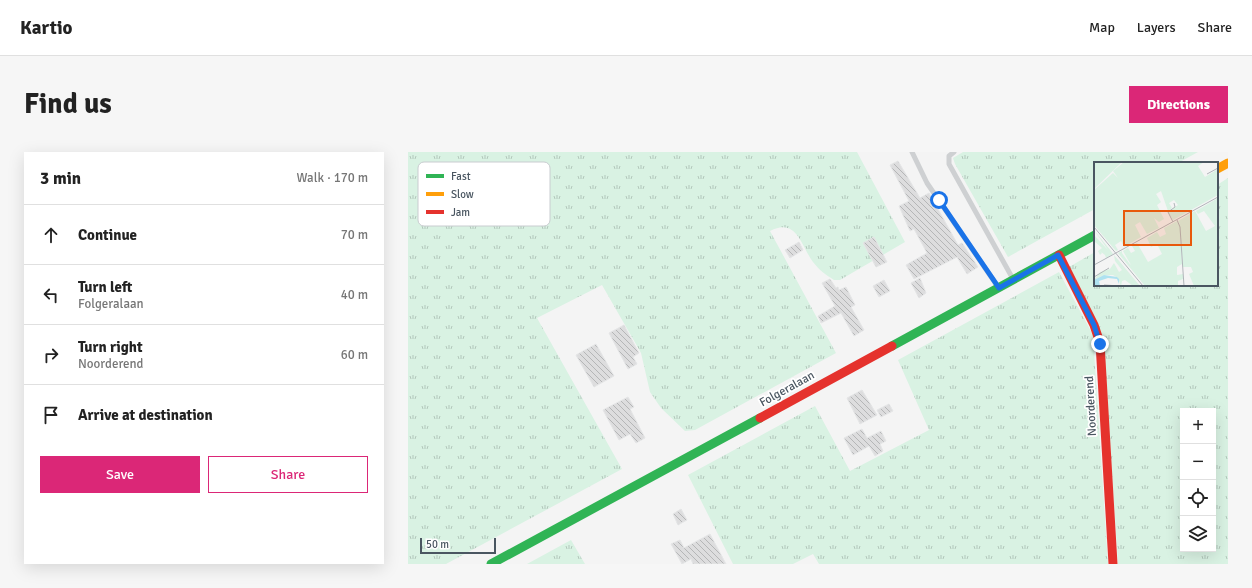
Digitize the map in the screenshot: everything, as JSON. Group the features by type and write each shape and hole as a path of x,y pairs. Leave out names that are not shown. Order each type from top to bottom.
{"main road":[{"path":"1218,168 1228,163"},
{"name":"Folgeralaan","path":"491,564 1094,237"},
{"name":"Noorderend","path":"1058,255 1094,325 1100,344 1114,564"}],"lane":[{"path":"912,152 928,183 999,288"},
{"path":"954,152 949,156 948,164 1013,280"}],"green space":[{"path":"408,152 857,152 905,242 840,280 834,280 815,265 801,241 792,230 779,228 770,231 836,353 695,430 685,431 661,408 650,392 641,353 602,285 537,318 622,469 446,564 408,564"},
{"path":"963,152 1198,152 1180,162 1094,162 1094,210 1008,257 953,158"},
{"path":"1228,178 1228,564 1118,564 1103,338 1069,267 1094,253 1094,286 1218,286 1218,184"},
{"path":"1059,272 1093,335 1108,564 819,564 813,554 793,564 733,564 688,475 815,406 850,471 929,430 898,360"},
{"path":"571,540 585,564 527,564"}],"building":[{"path":"898,161 920,198 929,193 958,245 962,243 978,267 967,274 957,257 914,279 906,265 927,253 914,229 910,231 899,206 909,201 890,165"},
{"path":"874,237 887,262 876,267 863,243"},
{"path":"799,242 803,250 790,258 785,250"},
{"path":"920,278 926,293 919,298 911,283"},
{"path":"830,279 839,290 846,287 855,305 851,307 864,330 854,336 841,313 821,323 818,316 835,306 822,283"},
{"path":"884,280 890,291 879,297 873,286"},
{"path":"624,325 639,353 633,357 637,364 628,369 609,333"},
{"path":"596,344 614,376 594,387 576,355"},
{"path":"862,390 877,415 860,424 847,398"},
{"path":"628,397 634,407 630,409 645,438 636,443 630,434 619,440 603,410"},
{"path":"889,404 893,411 881,417 877,410"},
{"path":"862,429 867,438 881,431 886,441 880,444 883,451 875,456 869,446 853,455 844,438"},
{"path":"681,509 687,520 678,525 673,514"},
{"path":"710,534 726,564 693,564 691,559 682,564 671,544 680,540 684,548"}],"traffic: fast":[{"path":"892,346 1094,236"},
{"path":"491,564 760,418"}],"traffic: slow":[{"path":"1218,168 1228,163"}],"traffic: jam":[{"path":"1059,255 1094,325 1100,343 1113,564"},
{"path":"760,418 892,346"}],"route":[{"path":"939,200 999,288 1058,255 1094,325 1100,344"}]}
